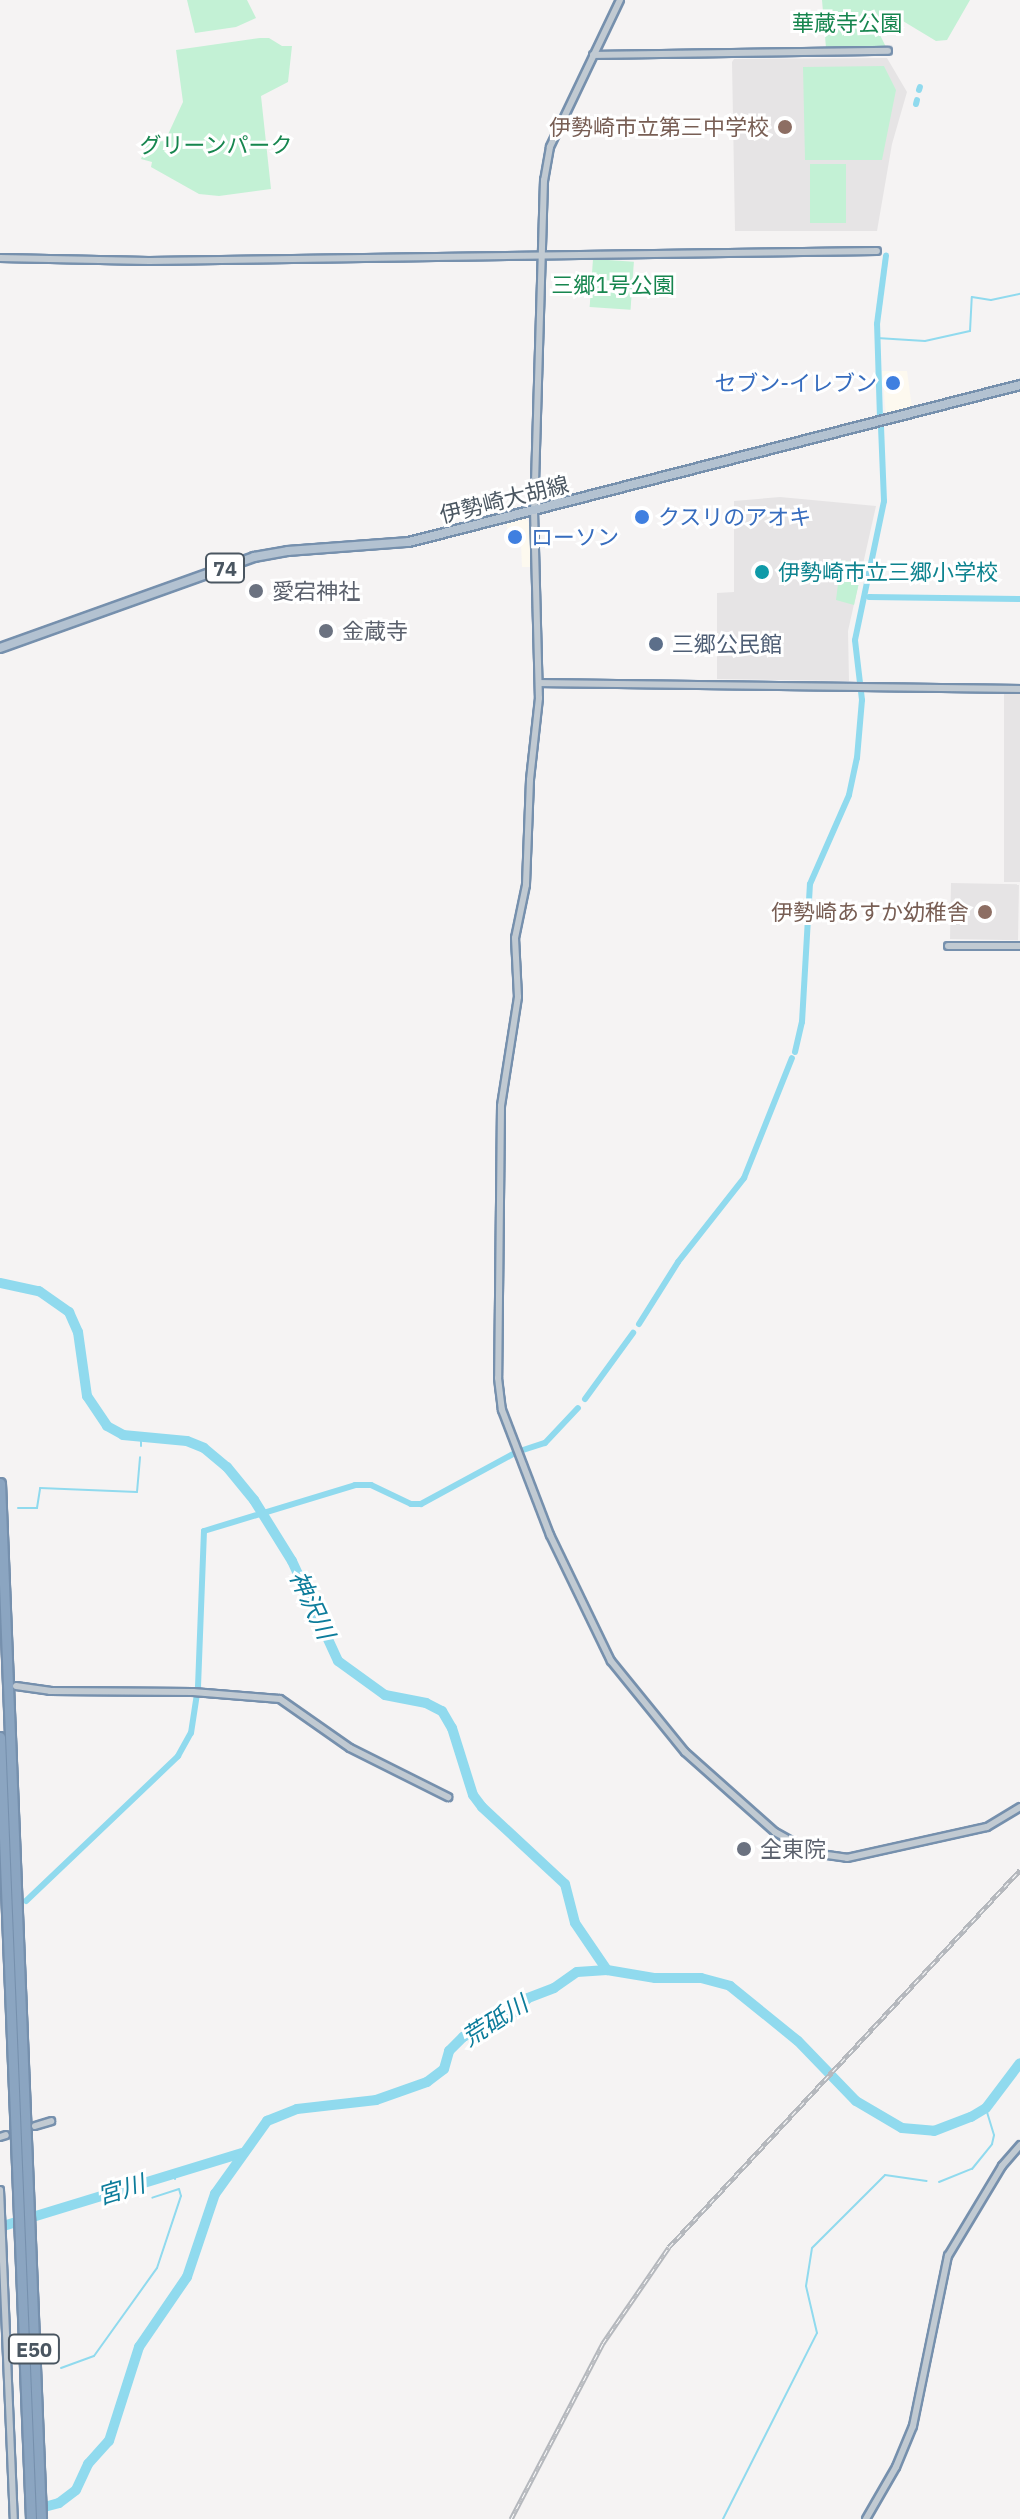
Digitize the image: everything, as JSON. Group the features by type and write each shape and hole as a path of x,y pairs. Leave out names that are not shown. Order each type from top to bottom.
{"highway":[{"name":"E50","path":"0,1483 31,2519"},
{"name":"E50","path":"0,1737 23,2204"},
{"name":"E50","path":"24,2234 41,2519"}],"main road":[{"name":"伊勢崎大胡線","path":"0,648 254,557 288,551 409,542 1020,385"}],"street":[{"path":"620,0 547,158 541,255 534,510 539,683 526,885 515,938 518,997 501,1106 498,1378 504,1418 550,1535 611,1661 694,1760 775,1832 797,1846 827,1857 847,1858 987,1827 1020,1807"},
{"path":"593,55 888,51"},
{"path":"0,258 149,261 877,251"},
{"path":"539,683 1020,689"},
{"path":"948,946 1020,946"},
{"path":"16,1686 50,1691 202,1692 280,1699 350,1748 448,1797"},
{"path":"35,2126 51,2121"},
{"path":"866,2519 902,2456 914,2421 944,2264 1002,2166 1020,2145"},
{"path":"0,2190 14,2519"}],"shaded area":[{"path":"887,58 907,92 892,144 877,231 735,231 734,59"},
{"path":"882,371 907,371 912,408 886,416"},
{"path":"780,497 876,506 848,631 849,681 717,679 717,593 734,592 734,501"},
{"path":"525,516 530,525 532,567 522,567 521,544 510,543 506,522"},
{"path":"1004,691 1020,691 1020,882 1004,882"},
{"name":"伊勢崎あすか幼稚舎","path":"951,883 1019,884 1018,940 950,939"}],"green space":[{"path":"187,0 247,0 256,18 236,27 195,33"},
{"name":"華蔵寺公園","path":"822,0 970,0 947,40 936,41 888,12 877,29 886,47 826,48"},
{"name":"グリーンパーク","path":"269,38 282,46 292,46 288,82 261,96 271,189 219,196 199,194 151,167 152,162 141,159 148,142 165,141 183,102 176,50"},
{"path":"884,66 896,90 882,160 805,160 803,67"},
{"path":"810,164 846,164 846,223 810,223"},
{"name":"三郷1号公園","path":"593,259 634,262 631,310 590,307"},
{"path":"841,560 863,565 854,605 836,600"}],"waterway":[{"path":"916,104 917,100"},
{"path":"880,418 877,324 886,256"},
{"path":"877,338 925,341 970,331 972,297 991,300 1020,294"},
{"path":"795,1052 802,1022 810,884 849,795 857,758 862,700 855,640 884,501 881,425"},
{"path":"869,597 1020,599"},
{"path":"639,1324 678,1262 744,1178 792,1058"},
{"name":"神沢川","path":"0,1283 39,1291 69,1312 78,1332 87,1396 107,1426 123,1435 187,1441 204,1448 227,1467 254,1500 292,1561 338,1661 385,1695 426,1703 442,1711 452,1728 473,1795 565,1884 575,1923 607,1970"},
{"path":"585,1399 633,1333"},
{"path":"523,1450 545,1443 578,1408"},
{"path":"141,1436 141,1446"},
{"path":"26,1901 178,1756 191,1733 198,1687 204,1531 355,1485 371,1485 411,1504 421,1504 513,1454"},
{"path":"18,1508 37,1508 40,1488 137,1492 140,1457"},
{"name":"荒砥川","path":"48,2506 59,2503 76,2490 88,2464 109,2441 139,2347 187,2277 215,2194 267,2121 297,2109 376,2100 427,2082 444,2069 449,2051 463,2037 515,2012 528,1998 554,1988 577,1972 607,1970 655,1978 701,1978 730,1986 798,2041 856,2101 902,2128 934,2131 971,2117 986,2108 1020,2063"},
{"path":"939,2182 972,2169 992,2144 994,2135 986,2108"},
{"name":"宮川","path":"0,2227 242,2153"},
{"path":"723,2519 817,2333 806,2286 812,2248 885,2175 927,2181"},
{"path":"61,2368 94,2356 157,2268 181,2196 179,2189 152,2198"}],"railway":[{"path":"511,2519 603,2343 669,2247 1020,1870"}],"place":[{"name":"伊勢崎市立第三中学校","path":"785,127"},
{"name":"セブン-イレブン","path":"893,383"},
{"name":"クスリのアオキ","path":"642,517"},
{"name":"ローソン","path":"515,537"},
{"name":"伊勢崎市立三郷小学校","path":"762,572"},
{"name":"愛宕神社","path":"256,591"},
{"name":"金蔵寺","path":"326,631"},
{"name":"三郷公民館","path":"656,644"},
{"name":"伊勢崎あすか幼稚舎","path":"985,912"},
{"name":"全東院","path":"744,1849"}]}
